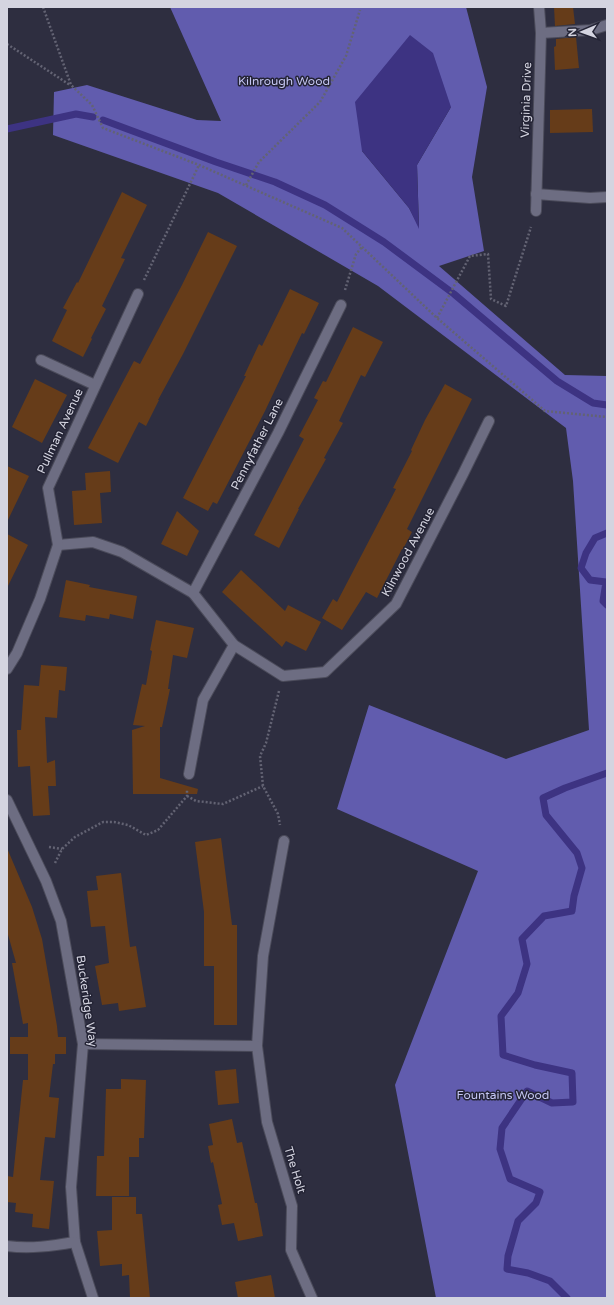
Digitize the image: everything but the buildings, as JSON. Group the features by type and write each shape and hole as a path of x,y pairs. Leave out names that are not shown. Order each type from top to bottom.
{"street":[{"name":"Virginia Drive","path":"536,211 540,33 539,7"},
{"path":"540,33 591,30 607,25"},
{"path":"536,194 607,198"},
{"name":"Pullman Avenue","path":"7,668 17,653 37,605 58,545 48,488 138,294"},
{"name":"Pennyfather Lane","path":"193,593 278,433 341,305"},
{"name":"Pullman Avenue","path":"42,360 95,385"},
{"name":"Kilnwood Avenue","path":"283,676 325,672 396,604 489,421"},
{"path":"58,545 93,542 122,552 193,593 234,645 283,676"},
{"path":"189,774 203,700 234,645"},
{"name":"Buckeridge Way","path":"7,800 46,881 62,921 83,1044 71,1187 75,1242 93,1298"},
{"name":"The Holt","path":"284,841 263,956 257,1046 268,1122 292,1206 291,1250 312,1298"},
{"path":"83,1044 257,1046"},
{"path":"7,1246 20,1248 48,1247 75,1242"}],"path":[{"path":"43,7 71,85"},
{"path":"246,185 259,162 320,102 346,56 360,10"},
{"path":"7,44 71,85 92,106 103,128 200,165 342,228 437,318 545,411 607,417"},
{"path":"138,294 200,165"},
{"path":"437,318 470,256 488,254 491,299 506,306 536,211"},
{"path":"341,305 356,254 362,247"},
{"path":"283,676 266,743 260,756 263,786 278,814 284,841"},
{"path":"46,881 62,850 75,836 103,822 114,822 128,825 146,835 158,830 187,796 189,774"},
{"path":"187,796 196,801 223,804 263,786"}],"green space":[{"name":"Fountains Wood","path":"170,7 466,7 487,87 472,177 484,251 439,266 565,375 607,376 607,1298 436,1298 395,1085 478,871 337,809 369,705 506,759 589,730 573,481 566,428 378,286 218,193 53,135 54,92 87,85 197,120 221,121","holes":["451,107 417,165 419,227 409,208 362,151"]}],"shaded area":[{"path":"410,35 433,53 451,107 417,165 419,229 409,208 362,151 355,102"}],"waterway":[{"path":"7,129 76,114 93,117"},
{"path":"103,120 275,182 325,205 384,242 454,294 557,381 593,403 607,405"},
{"path":"607,533 595,538 586,553 581,568 590,580 606,582 603,601 607,605"},
{"path":"567,1298 550,1281 528,1273 507,1269 508,1256 518,1221 536,1203 540,1192 510,1179 500,1149 502,1128 527,1091 552,1103 573,1102 572,1073 535,1065 503,1055 501,1016 518,993 527,964 522,939 544,916 572,911 574,896 582,868 577,853 546,815 543,798 565,788 607,773"}],"park label":[{"name":"Kilnrough Wood","path":"284,81"}]}
